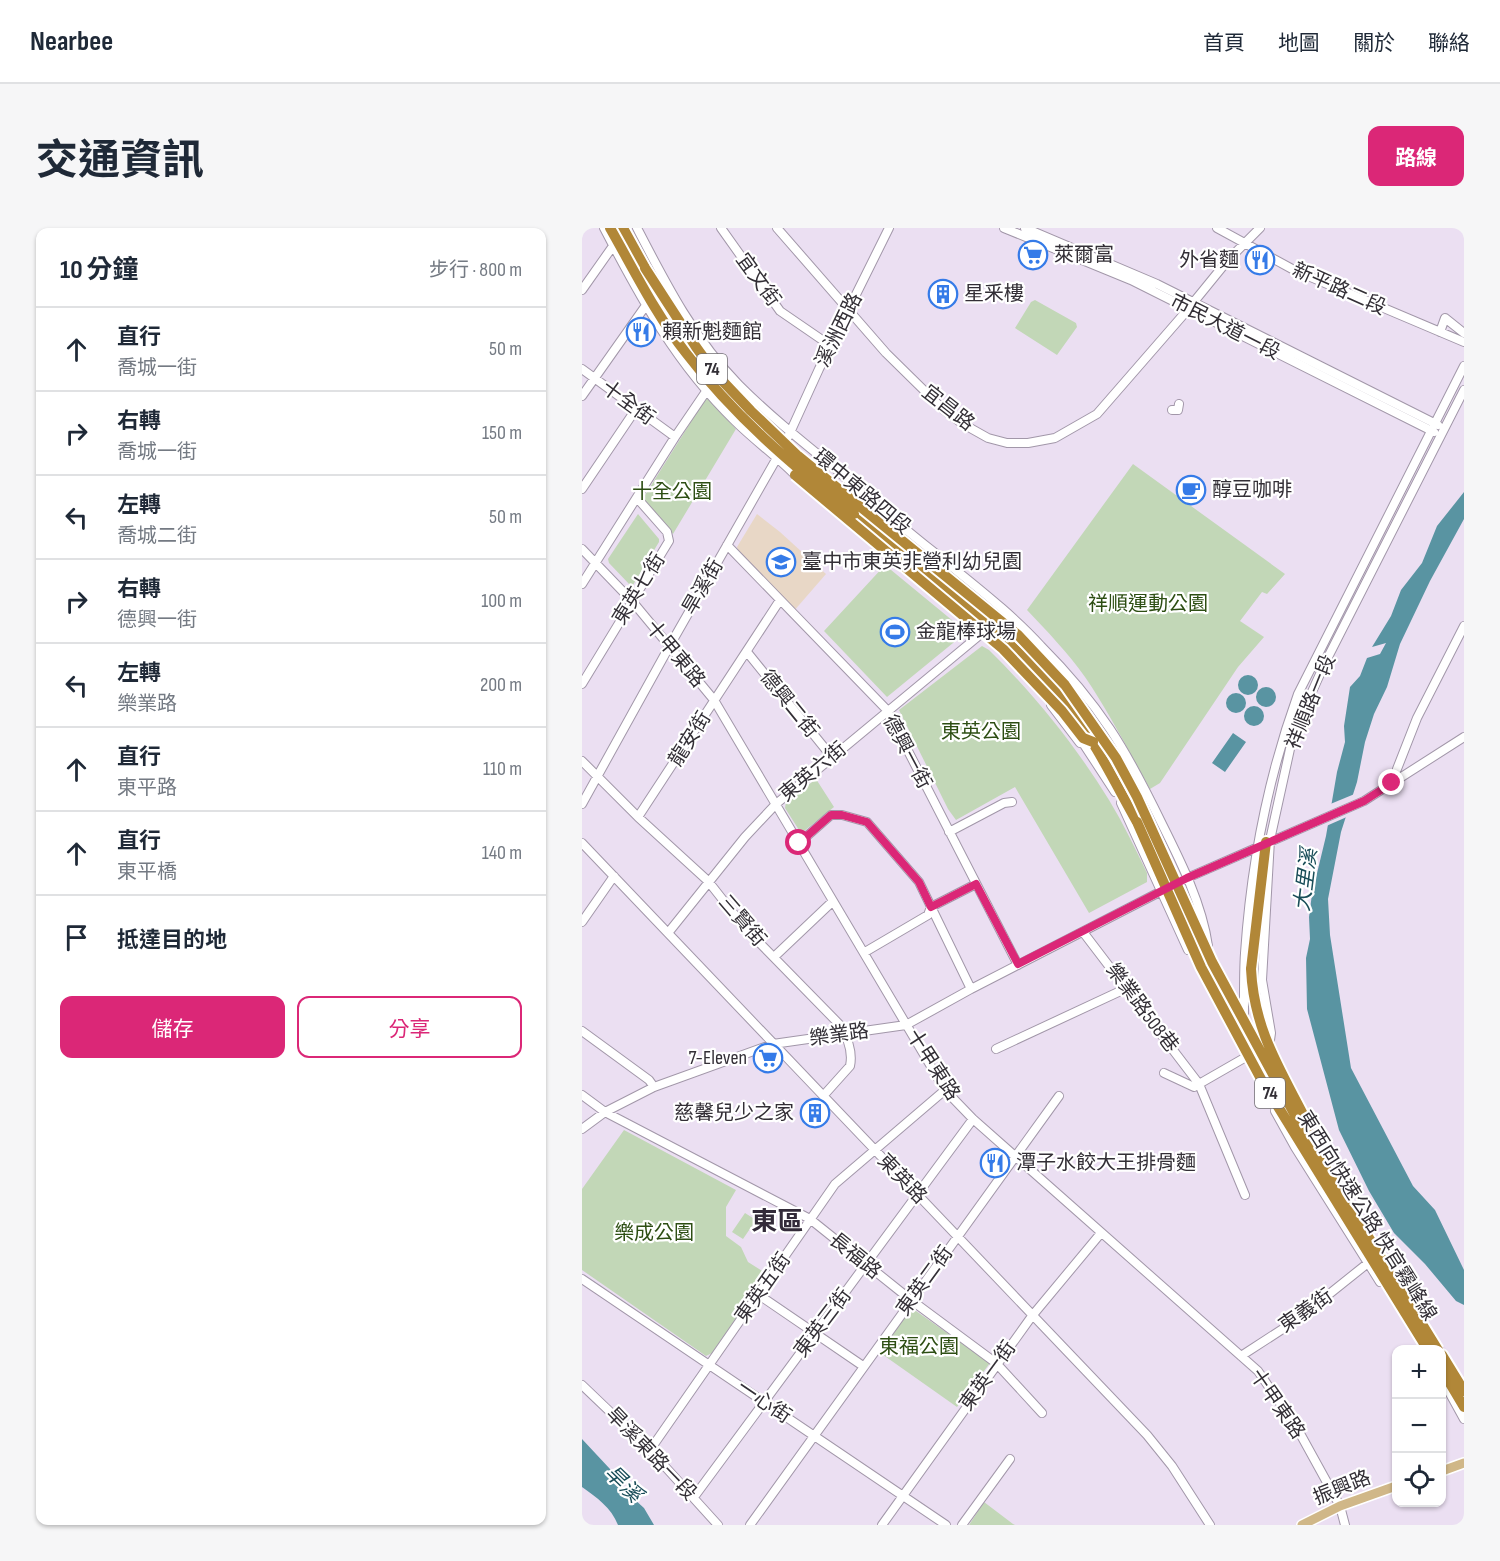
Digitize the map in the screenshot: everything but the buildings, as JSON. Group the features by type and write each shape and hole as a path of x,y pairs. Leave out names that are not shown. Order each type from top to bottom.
{"highway":[{"name":"東西向快速公路 快官霧峰線","path":"610,228 663,320 686,353 722,396 790,464 946,589 1025,657 1068,706 1093,742 1137,822 1201,967 1261,1079 1425,1345"},
{"name":"東西向快速公路 快官霧峰線","path":"623,228 645,268 690,339 714,372 751,411 798,456 1018,635 1065,685 1116,758 1142,808 1212,962 1308,1139 1435,1345"},
{"path":"795,475 1003,649 1062,711 1083,738 1093,742"},
{"path":"1268,841 1251,969 1254,999 1265,1038 1346,1199"},
{"path":"1446,1362 1464,1391"},
{"path":"1446,1377 1464,1407"}],"main road":[{"path":"1446,1470 1464,1463"},
{"name":"振興路","path":"1302,1525 1340,1506 1392,1487"}],"street":[{"name":"環中東路四段","path":"604,228 662,332 707,390 735,421 795,475 808,492 981,634 1044,697 1081,746 1137,840"},
{"name":"環中東路四段","path":"637,228 664,280 705,346 738,384 790,433 1003,609 1041,645 1110,728 1136,772 1187,878 1206,933 1215,1001"},
{"name":"宜文街","path":"721,228 780,311 831,346"},
{"name":"宜昌路","path":"777,228 886,353 946,412 988,438 1007,443 1028,443 1054,438 1096,414 1191,306 1228,260 1260,228"},
{"name":"溪洲西路","path":"790,433 890,228"},
{"name":"市民大道一段","path":"1004,228 1191,306 1443,432"},
{"name":"市民大道一段","path":"1025,228 1133,272 1191,306"},
{"name":"新平路二段","path":"1217,228 1294,270 1464,342"},
{"path":"582,290 613,246"},
{"path":"582,396 664,280"},
{"path":"1440,332 1445,318 1464,333"},
{"name":"祥順路一段","path":"1256,1075 1271,1043 1262,980 1268,841 1275,766 1298,694 1464,366"},
{"name":"十全街","path":"582,369 675,437"},
{"path":"582,584 707,390"},
{"name":"祥順路一段","path":"1244,1054 1246,948 1268,841 1286,766 1302,714 1330,652 1464,390"},
{"path":"1172,410 1178,410 1179,404"},
{"path":"582,489 636,409"},
{"name":"旱溪街","path":"582,804 790,433"},
{"name":"環中東路四段","path":"795,475 816,488 987,627 1036,674 1100,766 1122,804 1182,939 1295,1147 1420,1345"},
{"name":"東英七街","path":"582,684 669,541 667,532 637,498"},
{"name":"德興一街","path":"727,545 887,710 1018,964"},
{"name":"十甲東路","path":"582,549 632,601 714,700 945,1090 1014,1156 1258,1371 1297,1428 1340,1506 1345,1525"},
{"name":"龍安街","path":"638,817 780,600"},
{"path":"1397,769 1417,718 1464,626"},
{"name":"東英六街","path":"668,933 708,881 776,804 831,756 981,634"},
{"name":"德興二街","path":"747,652 831,756"},
{"name":"樂業路","path":"582,1129 605,1112 654,1087 772,1044 906,1025 1018,964 1187,878 1364,801 1464,737"},
{"name":"三賢街","path":"582,761 638,817 708,881 745,928 839,1024 846,1034"},
{"path":"949,832 1004,803 1011,802"},
{"path":"799,843 831,815 842,815 867,822 919,882 971,989"},
{"name":"東英路","path":"582,843 1147,1435 1172,1466 1209,1525"},
{"path":"582,922 614,876"},
{"path":"865,952 928,915 931,907 976,884"},
{"path":"774,957 832,902"},
{"name":"樂業路508巷","path":"1083,932 1199,1084 1245,1196"},
{"path":"996,1049 1127,988"},
{"path":"582,1031 649,1080 654,1087"},
{"path":"824,1095 850,1066 846,1034"},
{"path":"1164,1073 1194,1087 1244,1054"},
{"name":"東英五街","path":"650,1450 836,1184 945,1090"},
{"name":"長福路","path":"582,1095 605,1112 810,1220 911,1300 996,1363 1042,1413"},
{"name":"東英二街","path":"750,1525 1059,1096"},
{"name":"東英三街","path":"694,1497 973,1119"},
{"name":"東英一街","path":"882,1525 996,1363 1101,1233"},
{"name":"東義街","path":"1241,1356 1298,1319 1368,1263"},
{"name":"一心街","path":"582,1278 946,1525"},
{"path":"759,1295 863,1366"},
{"name":"旱溪東路一段","path":"582,1385 650,1450 718,1525"},
{"path":"1446,1386 1464,1419"},
{"path":"962,1525 1010,1459"}],"shaded area":[{"name":"臺中市東英非營利幼兒園","path":"757,514 826,574 793,612 738,550 737,547"}],"green space":[{"path":"1035,300 1076,323 1077,327 1057,355 1015,328 1031,302"},
{"name":"十全公園","path":"708,398 736,429 673,534 644,501 645,495"},
{"name":"祥順運動公園","path":"1133,464 1285,574 1267,594 1262,592 1240,621 1264,637 1238,667 1160,783 1150,789 1111,718 1085,677 1027,610"},
{"path":"638,514 659,539 659,542 633,585 630,585 609,563 608,559"},
{"name":"金龍棒球場","path":"885,565 964,630 964,634 887,697 824,631"},
{"name":"東英公園","path":"982,646 989,650 1054,721 1082,760 1124,827 1147,873 1147,882 1089,913 1015,787 956,820 948,809 899,710"},
{"path":"816,779 834,807 804,831 799,830 785,808 786,802"},
{"name":"樂成公園","path":"624,1130 736,1190 726,1207 726,1236 741,1247 748,1262 767,1274 712,1353 706,1356 582,1270 582,1189"},
{"path":"745,1213 756,1220 743,1239 732,1232"},
{"name":"東福公園","path":"916,1311 990,1363 957,1407 879,1352 907,1313"},
{"path":"984,1502 1013,1524 1015,1525 969,1525"}],"water":[{"path":"1464,492 1464,519 1430,581 1400,644 1387,687 1374,714 1365,742 1357,782 1341,832 1328,899 1330,935 1351,1068 1413,1186 1435,1210 1464,1270 1464,1305 1456,1301 1425,1264 1394,1233 1369,1191 1339,1130 1307,1009 1306,958 1310,939 1309,917 1312,894 1345,742 1344,726 1350,687 1360,676 1367,658 1380,654 1386,643 1372,647 1391,616 1401,590 1422,563 1437,526"},
{"path":"1248,675 1255,678 1258,685 1255,692 1248,695 1241,692 1238,685 1241,678"},
{"path":"1266,687 1273,690 1276,697 1273,704 1266,707 1259,704 1256,697 1259,690"},
{"path":"1236,693 1243,696 1246,703 1243,710 1236,713 1229,710 1226,703 1229,696"},
{"path":"1254,706 1261,709 1264,716 1261,723 1254,726 1247,723 1244,716 1247,709"},
{"path":"1233,733 1246,742 1225,772 1212,763"},
{"path":"582,1439 610,1469 623,1489 644,1508 654,1525 618,1525 607,1508 582,1487"}],"pier":[{"path":"1357,793 1349,816 1324,827 1328,805"}],"place":[{"name":"萊爾富","path":"1033,255"},
{"name":"外省麵","path":"1260,260"},
{"name":"星釆樓","path":"943,294"},
{"name":"賴新魁麵館","path":"641,332"},
{"name":"醇豆咖啡","path":"1191,490"},
{"name":"臺中市東英非營利幼兒園","path":"781,562"},
{"name":"金龍棒球場","path":"895,632"},
{"name":"7-Eleven","path":"768,1058"},
{"name":"慈馨兒少之家","path":"815,1113"},
{"name":"潭子水餃大王排骨麵","path":"995,1163"}],"district":[{"name":"東區","path":"777,1222"}],"route":[{"path":"799,843 831,815 842,815 867,822 919,882 931,907 976,884 1018,964 1187,878 1258,845 1364,801 1392,783"}],"water label":[{"name":"大里溪","path":"1306,880"},
{"name":"旱溪","path":"623,1484"}]}
